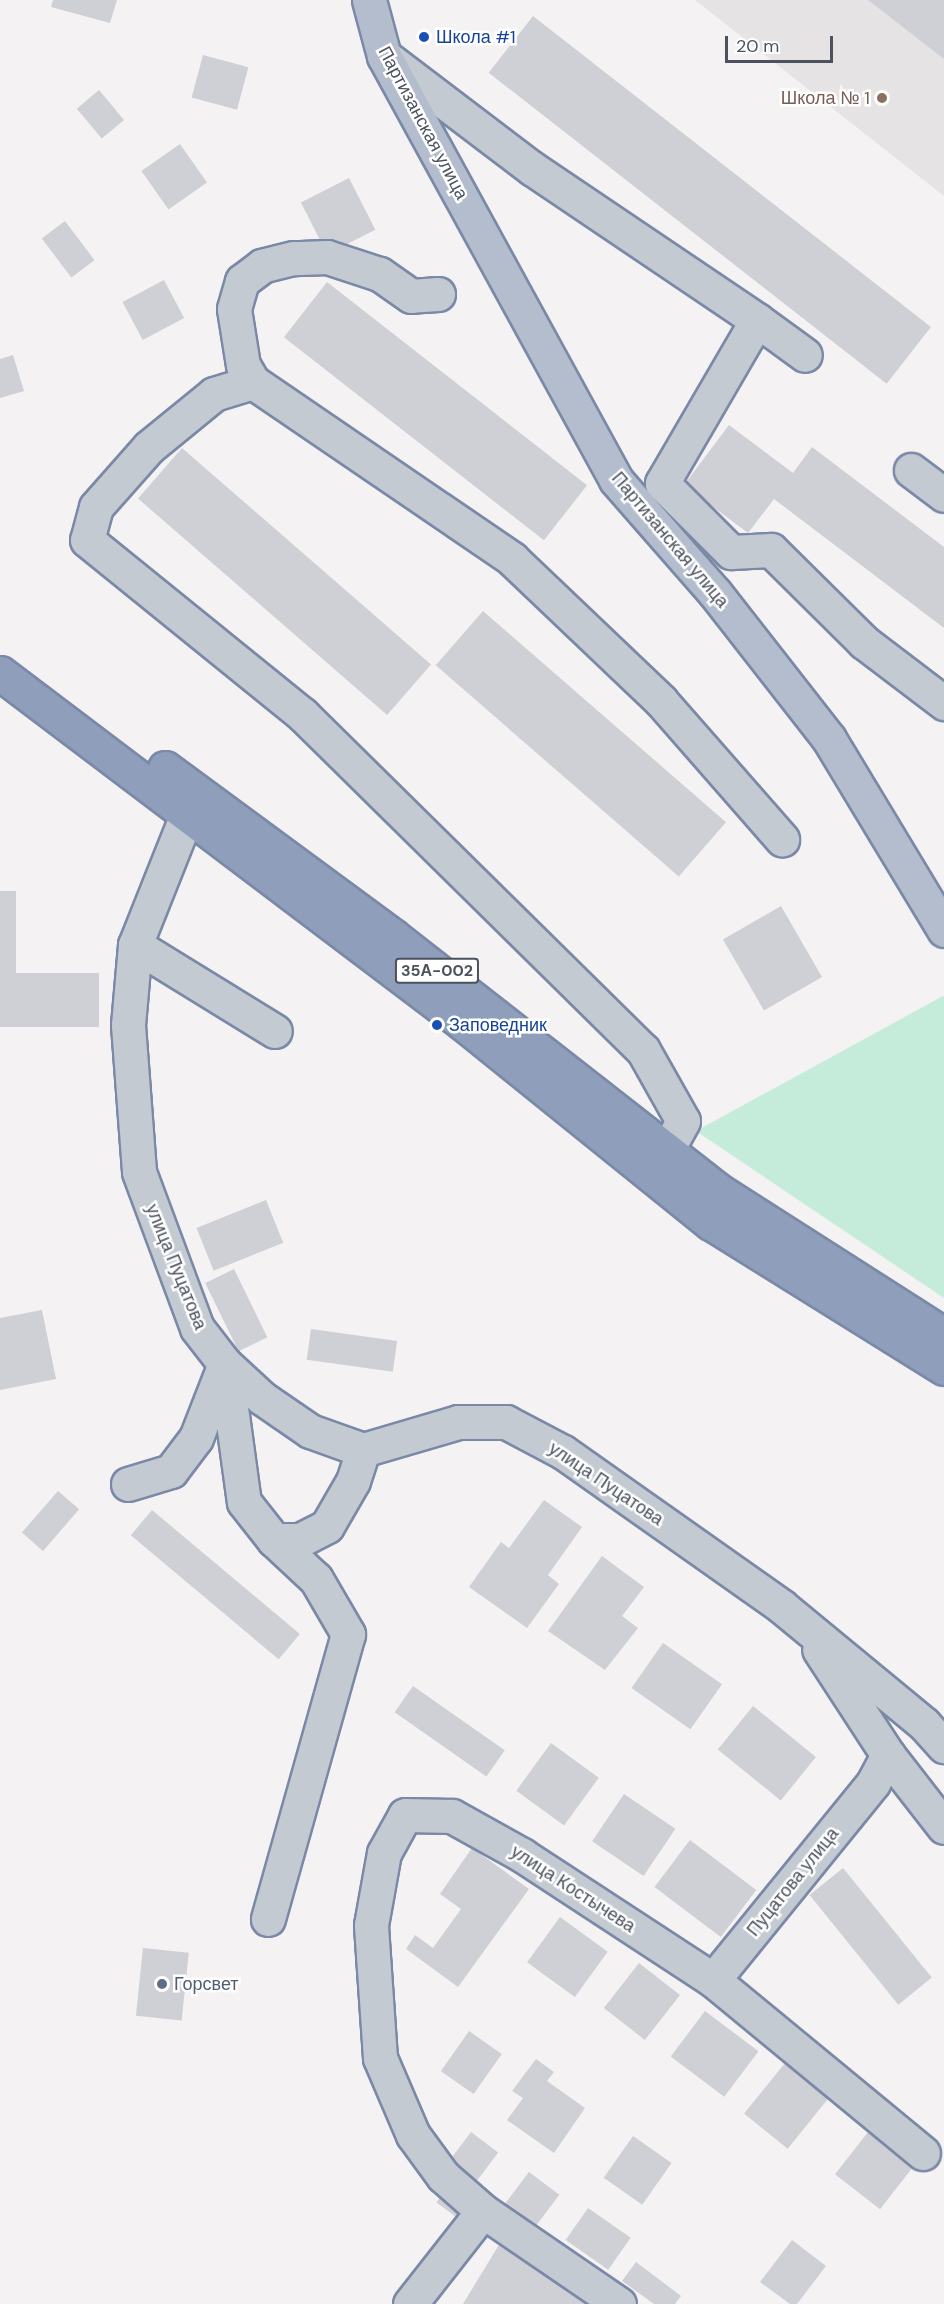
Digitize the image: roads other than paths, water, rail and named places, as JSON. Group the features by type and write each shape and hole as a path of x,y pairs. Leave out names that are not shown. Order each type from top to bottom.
{"highway":[{"name":"35А-002","path":"0,650 384,930 716,1189 944,1335"},
{"name":"35А-002","path":"0,673 188,812 464,1024 711,1223 944,1368"}],"main road":[{"name":"Партизанская улица","path":"369,0 384,56 616,480 715,593 829,739 943,921"}],"street":[{"path":"384,56 533,169 758,320 805,356"},
{"path":"438,294 411,296 379,274 327,257 293,258 262,267 242,281 234,309 238,347 254,382 512,559 661,701 782,839"},
{"path":"758,320 662,483 731,552 771,550 864,642 944,703"},
{"path":"254,382 214,393 149,447 96,507 87,540 303,715 643,1050 683,1121 666,1152"},
{"path":"911,470 944,495"},
{"name":"улица Пуцатова","path":"188,812 135,945 128,1025 139,1172 197,1328 225,1364 262,1398 310,1431 363,1450 458,1422 506,1422 563,1452 802,1623 924,1724 944,1746"},
{"path":"135,945 275,1030"},
{"path":"128,1484 171,1471 196,1438 225,1364"},
{"path":"225,1364 244,1502 274,1540 316,1579 348,1634 268,1919"},
{"path":"274,1540 300,1540 327,1526 353,1481 363,1450"},
{"name":"улица Пуцатова","path":"802,1623 888,1755 944,1827"},
{"name":"Пуцатова улица","path":"713,1980 873,1783 888,1755"},
{"name":"улица Костычева","path":"483,2211 443,2176 413,2135 380,2058 371,1925 384,1853 405,1815 452,1816 522,1855 713,1980 923,2153"},
{"path":"410,2304 483,2211 619,2304"}],"place":[{"name":"Школа #1","path":"424,37"},
{"name":"Школа № 1","path":"882,98"},
{"name":"Заповедник","path":"437,1025"},
{"name":"Горсвет","path":"162,1984"}]}
